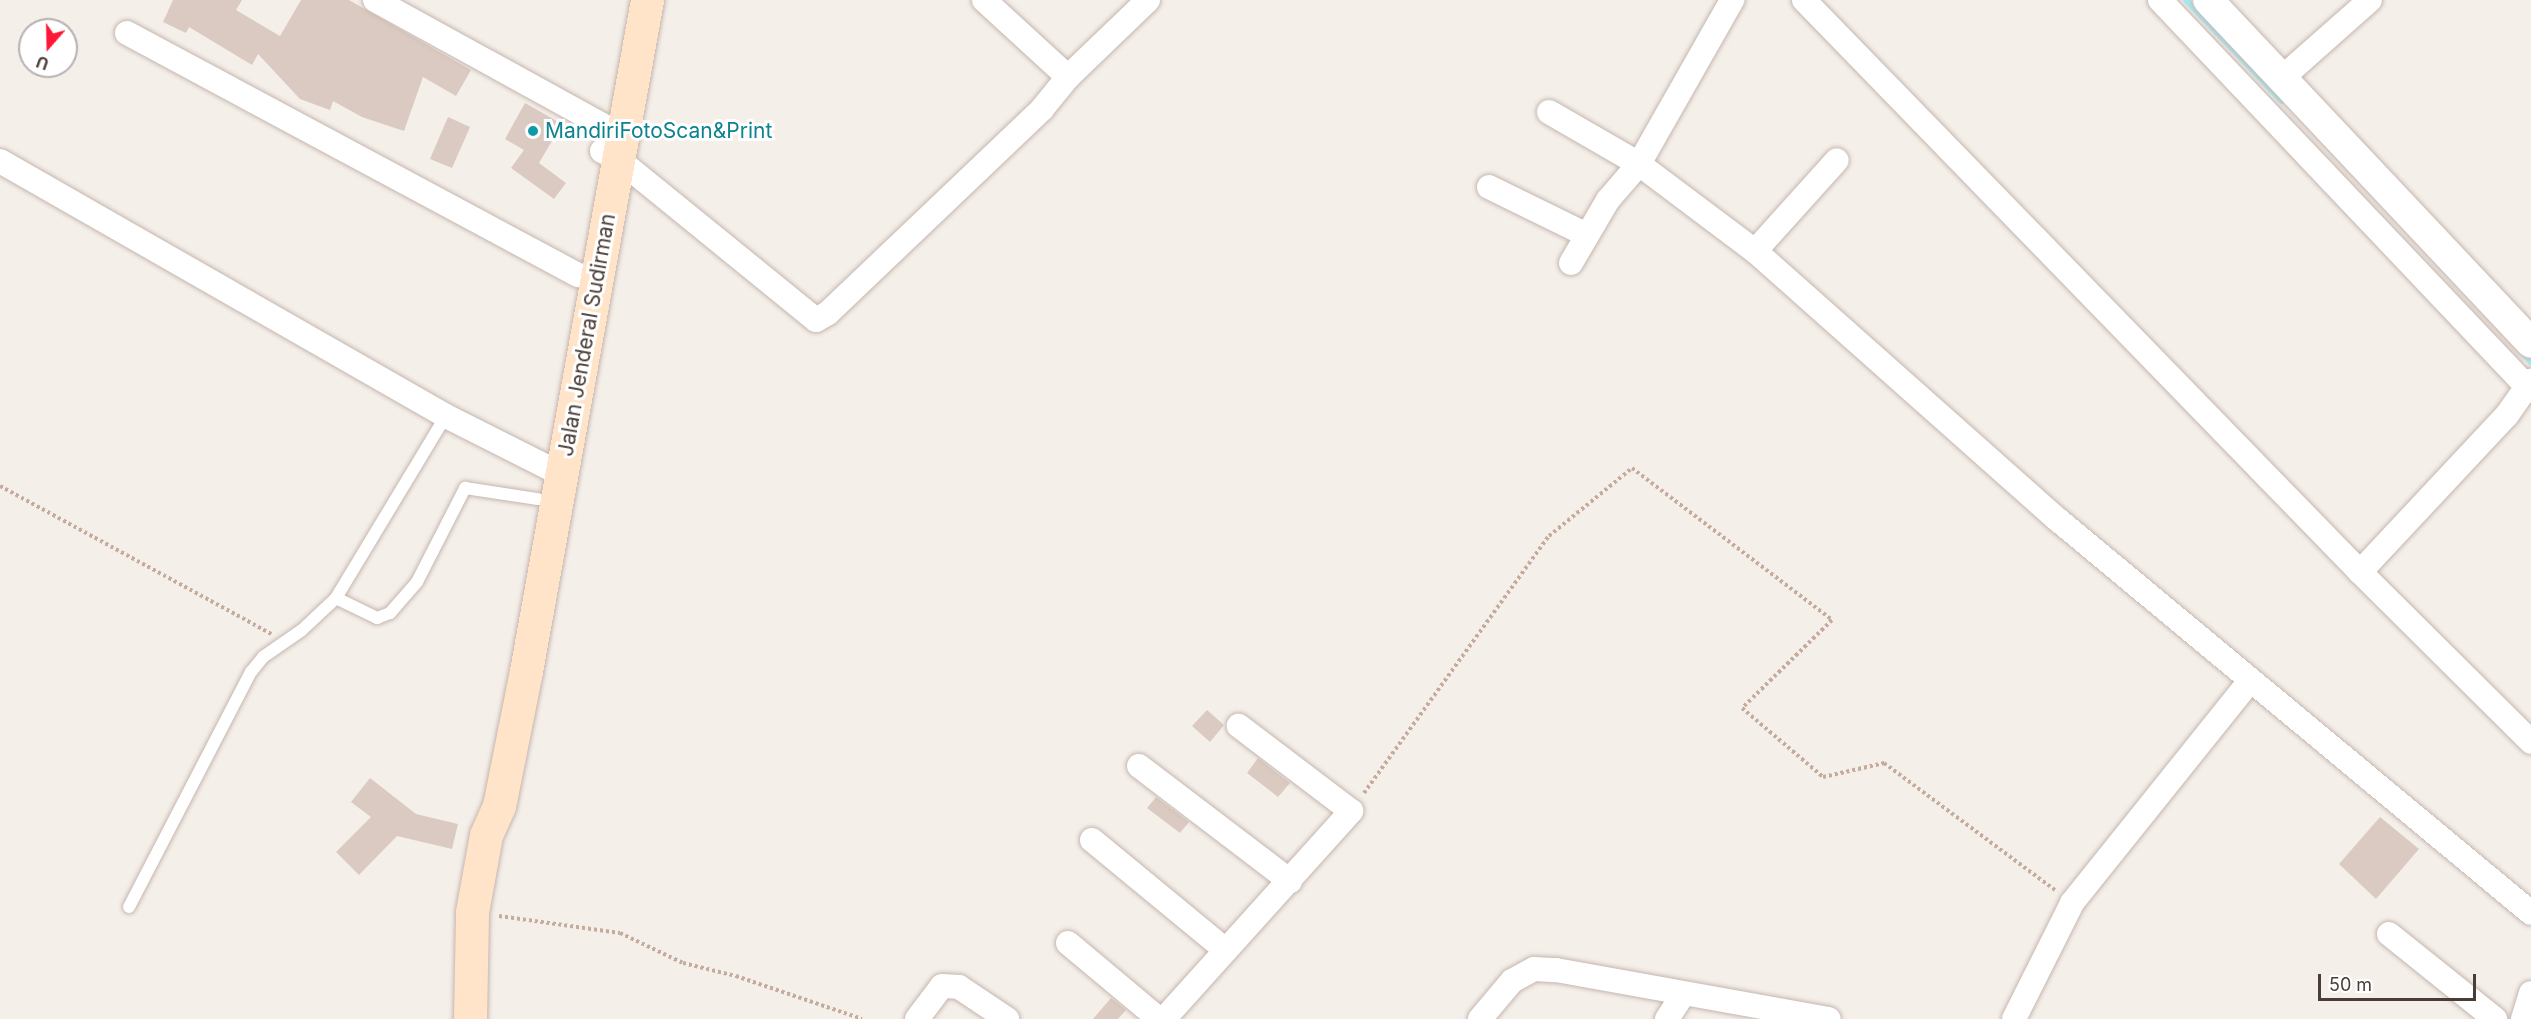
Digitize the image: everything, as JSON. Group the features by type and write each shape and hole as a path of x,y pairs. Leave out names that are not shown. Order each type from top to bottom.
{"main road":[{"path":"470,1019 472,912 486,835 483,806 548,480 578,275 608,145 625,0"},
{"name":"Jalan Jenderal Sudirman","path":"486,835 499,806 525,671 548,480 608,145 647,0"}],"street":[{"path":"375,0 608,145 816,320 828,313 1042,109 1068,77 1148,0"},
{"path":"984,0 1068,77"},
{"path":"1571,263 1608,200 1639,164 1732,0"},
{"path":"1804,0 2360,573 2531,742"},
{"path":"2160,0 2530,386 2507,415 2360,573"},
{"path":"2208,0 2283,77 2531,343"},
{"path":"2283,77 2370,0"},
{"path":"127,33 578,275"},
{"path":"1549,112 1639,164 1755,251 2048,511 2249,682 2531,913"},
{"path":"1755,251 1838,160"},
{"path":"0,161 446,416 548,480"},
{"path":"1489,187 1587,235"},
{"path":"2014,1019 2072,903 2249,682"},
{"path":"1164,1019 1224,949 1290,881 1351,811 1239,726"},
{"path":"1139,766 1290,881"},
{"path":"1092,840 1224,949"},
{"path":"2389,934 2495,1019"},
{"path":"1068,943 1159,1019"},
{"path":"1480,1019 1512,981 1534,969 1556,970 1683,994 1760,1014 1828,1019"},
{"path":"917,1019 942,986 950,986 982,999 1007,1019"},
{"path":"2523,1019 2531,993"},
{"path":"1667,1019 1683,994"}],"lane":[{"path":"129,907 251,672 280,644 302,630 336,598 446,416"},
{"path":"336,598 377,618 390,613 417,582 465,488 548,480"}],"path":[{"path":"1351,811 1549,536 1632,468 1832,620 1742,708 1823,777 1884,763 2072,903"},
{"path":"0,486 258,624 280,644"},
{"path":"472,912 620,933 683,963 736,976 862,1019"}],"building":[{"path":"173,0 242,0 236,10 280,36 301,0 349,0 471,70 456,96 423,77 404,131 362,117 333,101 330,110 300,99 258,54 252,65 189,27 186,33 163,22"},
{"name":"MandiriFotoScan&Print","path":"525,103 562,124 539,163 566,183 554,199 511,168 524,150 505,139"},
{"path":"448,117 470,127 452,168 430,159"},
{"path":"1207,710 1224,725 1210,742 1192,726"},
{"path":"1258,758 1290,783 1278,797 1247,773"},
{"path":"370,778 416,814 458,824 452,849 397,836 359,875 336,852 371,817 351,802"},
{"path":"1156,797 1189,822 1180,833 1147,808"},
{"path":"2380,817 2419,849 2376,899 2339,864"},
{"path":"1111,998 1126,1010 1118,1019 1093,1019"}],"waterway":[{"path":"2186,0 2282,101"},
{"path":"2521,351 2531,362"}],"place":[{"name":"MandiriFotoScan&Print","path":"533,131"}]}
